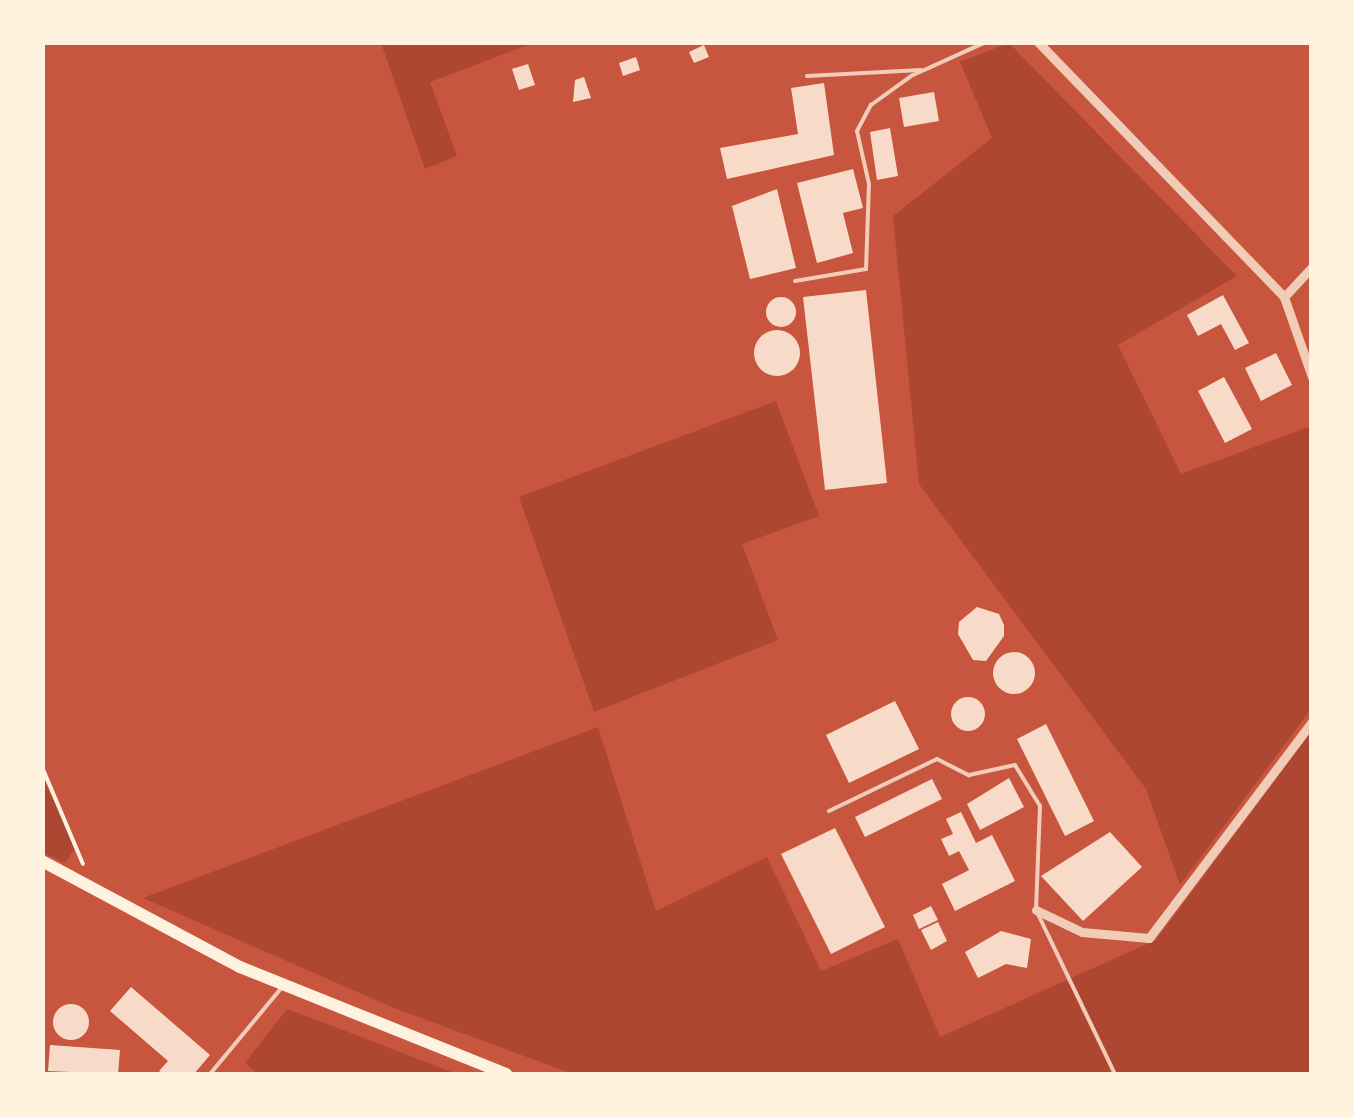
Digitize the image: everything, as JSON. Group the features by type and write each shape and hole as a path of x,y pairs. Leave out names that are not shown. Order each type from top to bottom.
{"main road":[{"path":"42,861 283,986 506,1074"}],"street":[{"path":"1038,42 1284,296 1312,377"},
{"path":"1284,296 1312,267"},
{"path":"1036,910 1082,932 1149,938 1312,722"}],"lane":[{"path":"795,282 866,269 869,184 857,131 871,106 926,70 986,42"},
{"path":"807,76 926,70"},
{"path":"829,811 937,758 969,774 1015,765 1040,806 1036,910 1115,1074"},
{"path":"210,1074 283,986"}],"path":[{"path":"42,767 80,846 82,884"}],"shaded area":[{"path":"381,42 533,43 430,82 457,156 425,169"},
{"path":"1009,43 1237,276 1118,345 1181,474 1311,426 1311,709 1180,885 1146,789 919,484 893,216 992,138 960,62"},
{"path":"776,401 819,516 742,544 778,640 594,712 519,497"},
{"path":"598,727 656,911 767,857 821,971 898,939 940,1037 1156,940 1311,732 1311,1074 573,1074 394,1008 143,898"},
{"path":"42,778 77,845 65,863 43,853"},
{"path":"287,1009 457,1074 258,1074 245,1063"}],"building":[{"path":"704,45 709,57 694,63 689,52"},
{"path":"636,57 640,70 623,76 619,63"},
{"path":"528,64 535,85 519,90 512,69"},
{"path":"584,77 591,98 573,102 575,80"},
{"path":"824,83 834,155 727,179 720,148 798,134 791,88"},
{"path":"934,92 939,121 904,127 899,98"},
{"path":"890,128 898,176 877,180 870,132"},
{"path":"853,169 863,208 843,213 853,253 817,263 797,183"},
{"path":"777,189 796,268 750,279 732,206"},
{"path":"866,290 887,483 825,490 803,297"},
{"path":"1223,295 1249,343 1235,350 1221,324 1198,336 1187,315"},
{"path":"781,297 795,306 796,312 787,326 781,327 767,318 766,312 775,298"},
{"path":"777,330 793,337 800,353 793,369 777,376 761,369 754,353 761,337"},
{"path":"1276,353 1292,385 1261,401 1245,368"},
{"path":"1224,377 1252,429 1225,443 1198,391"},
{"path":"977,607 999,614 1004,625 1004,636 986,661 973,660 958,634 959,622"},
{"path":"1014,652 1029,658 1035,673 1029,688 1014,694 999,688 993,673 999,658"},
{"path":"968,697 980,702 985,714 980,726 968,731 956,726 951,714 956,702"},
{"path":"895,701 919,749 849,783 826,735"},
{"path":"1046,724 1094,821 1065,836 1017,739"},
{"path":"1009,778 1024,807 980,830 967,804"},
{"path":"932,779 942,799 865,837 855,817"},
{"path":"961,812 976,843 992,835 1015,881 955,911 942,884 969,870 959,851 949,856 941,839 953,834 946,819"},
{"path":"835,828 885,927 831,954 781,854"},
{"path":"1110,832 1142,867 1083,921 1041,876"},
{"path":"931,906 938,920 919,929 913,915"},
{"path":"938,922 947,941 931,950 921,930"},
{"path":"1001,931 1031,939 1027,968 1006,964 978,978 965,952"},
{"path":"131,987 210,1055 194,1074 159,1071 168,1061 110,1011"},
{"path":"71,1004 83,1010 89,1022 83,1034 71,1040 59,1034 53,1022 59,1010"},
{"path":"50,1045 120,1050 118,1074 48,1071"}]}
